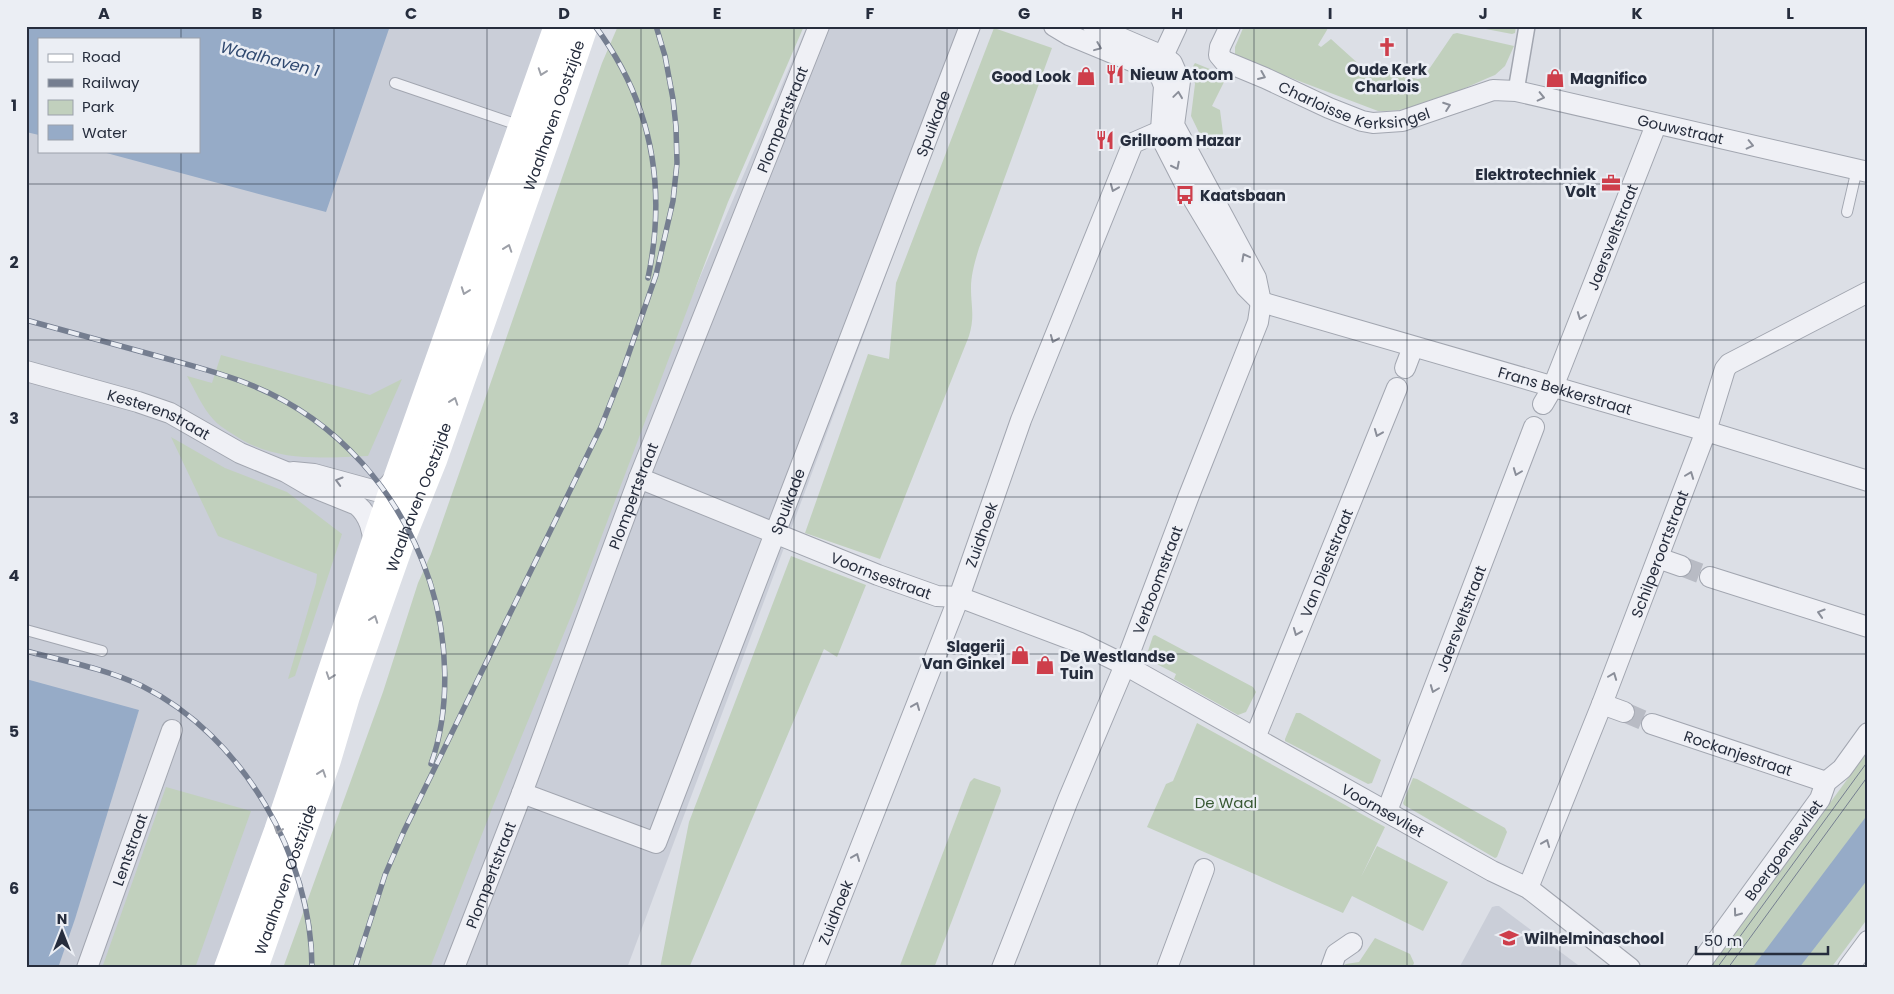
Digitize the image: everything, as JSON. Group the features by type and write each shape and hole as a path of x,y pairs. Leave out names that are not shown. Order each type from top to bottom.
{"main road":[{"name":"Waalhaven Oostzijde","path":"228,968 278,831 384,554 426,478 535,131 558,26"},
{"name":"Waalhaven Oostzijde","path":"254,968 327,760 346,696 384,554 385,502 405,459 535,131 584,26"}],"street":[{"name":"Plompertstraat","path":"454,968 522,793 639,478 819,26"},
{"name":"Spuikade","path":"522,793 656,843 970,26"},
{"path":"1054,26 1069,35 1159,64 1172,63 1180,81 1167,128 1256,278 1261,302"},
{"path":"1093,26 1159,64"},
{"path":"1159,64 1177,26"},
{"name":"Charloisse Kerksingel","path":"1230,26 1220,47 1219,55 1224,61 1362,121 1373,123 1411,119 1493,90"},
{"path":"1516,92 1527,26"},
{"name":"Gouwstraat","path":"1493,90 1516,92 1862,171"},
{"name":"Jaersveltstraat","path":"1543,404 1554,387 1656,124"},
{"name":"Zuidhoek","path":"812,968 959,597 1021,420 1133,143 1167,128"},
{"name":"Schilperoortstraat","path":"1528,888 1658,558 1706,431 1725,369 1729,364 1868,292"},
{"name":"Frans Bekkerstraat","path":"1261,302 1706,431 1868,481"},
{"name":"Verboomstraat","path":"1002,968 1068,800 1125,665 1188,498 1258,322 1261,302"},
{"path":"1405,368 1413,347"},
{"name":"Kesterenstraat","path":"26,371 157,408 177,417 240,454 286,472 310,486 351,503 377,510 385,502 314,474 286,472"},
{"name":"Van Dieststraat","path":"1255,738 1397,388"},
{"name":"Jaersveltstraat","path":"1387,811 1534,427"},
{"path":"385,502 417,493 426,478"},
{"name":"Voornsestraat","path":"639,478 776,533 820,553 937,596 959,597 1078,642 1125,665"},
{"name":"Kesterenstraat","path":"351,503 362,510 384,554"},
{"path":"1658,558 1681,566"},
{"path":"1710,577 1868,628"},
{"name":"Voornsevliet","path":"1125,665 1492,871 1528,888 1630,968"},
{"path":"1602,704 1624,712"},
{"name":"Rockanjestraat","path":"1652,724 1826,782"},
{"name":"Lentstraat","path":"87,968 172,730"},
{"name":"Boergoensevliet","path":"1697,968 1820,799 1826,782 1842,769 1868,733"},
{"path":"1167,968 1204,868"},
{"path":"1848,968 1868,941"},
{"path":"1331,968 1336,954 1352,944"}],"lane":[{"path":"395,83 535,131"},
{"path":"1847,212 1862,171"},
{"path":"26,630 102,651"}],"shaded area":[{"path":"369,26 540,26 583,47 234,968 41,968 26,707 26,108 38,111 38,152 194,152 311,183"},
{"path":"807,26 979,26 627,968 420,968 568,587"},
{"name":"Wilhelminaschool","path":"1499,906 1582,968 1459,968 1492,907"}],"green space":[{"path":"618,26 804,26 728,202 576,604 493,806 430,968 283,968 383,692 418,583 431,554 602,63"},
{"path":"1244,26 1328,26 1318,45 1321,47 1331,39 1362,67 1418,79 1423,78 1453,34 1457,33 1514,46 1505,66 1495,75 1453,94 1423,104 1393,111 1378,111 1238,58 1235,56 1235,47"},
{"path":"1470,26 1516,26 1515,33 1512,34"},
{"path":"994,28 1052,48 976,258 971,283 972,317 969,336 880,559 805,533 868,354 889,359 896,283"},
{"path":"1195,63 1227,76 1212,106 1220,110 1224,141 1207,149 1191,116 1195,84 1192,68"},
{"path":"221,355 370,395 402,379 368,456 314,458 280,454 247,443 222,427 202,404 187,376 212,383"},
{"path":"171,437 225,468 287,492 342,534 295,676 288,679 317,574 218,536"},
{"path":"791,556 866,585 837,657 824,649 689,968 660,968 689,822"},
{"path":"1155,635 1253,687 1256,692 1246,712 1238,715 1174,679 1176,674 1149,660 1151,656 1147,654"},
{"path":"1296,713 1300,713 1381,760 1372,783 1368,784 1285,741"},
{"name":"De Waal","path":"1197,723 1385,827 1361,877 1377,846 1448,882 1423,931 1352,896 1343,913 1147,827 1166,784 1173,781"},
{"path":"1868,751 1868,918 1831,968 1709,968"},
{"path":"974,778 1000,787 1001,791 934,968 899,968 970,782"},
{"path":"1413,778 1505,828 1507,832 1497,857 1495,858 1404,805 1403,803"},
{"path":"166,787 251,811 195,968 102,968"},
{"path":"1375,938 1410,954 1414,963 1412,968 1338,968 1346,964 1359,962"}],"water":[{"name":"Waalhaven 1","path":"26,26 390,26 326,212 103,152 200,152 200,38 38,38 38,135 26,132"},
{"path":"26,679 139,710 75,919 58,968 26,968"},
{"path":"1868,814 1868,879 1799,968 1752,968"}],"tunnel":[{"path":"1681,566 1710,577"},
{"path":"1624,712 1652,724"}],"tram line":[{"path":"1717,968 1868,761"},
{"path":"1728,968 1868,776"}],"railway":[{"path":"595,26 614,55 630,85 642,115 650,146 655,178 656,211 654,244 648,278"},
{"path":"355,968 385,875 404,831 601,427 656,275 673,201 677,163 673,99 665,56 656,26"},
{"path":"26,320 231,377 251,385 282,400 312,418 338,439 362,463 384,490 418,549 436,604 441,626 445,673 442,720 431,764"},
{"path":"26,651 100,670 142,686 178,708 211,736 240,768 265,804 285,843 300,884 309,926 312,968"}],"place":[{"name":"Oude Kerk Charlois","path":"1387,47"},
{"name":"Nieuw Atoom","path":"1115,74"},
{"name":"Good Look","path":"1086,76"},
{"name":"Magnifico","path":"1555,78"},
{"name":"Grillroom Hazar","path":"1105,140"},
{"name":"Elektrotechniek Volt","path":"1611,183"},
{"name":"Kaatsbaan","path":"1185,195"},
{"name":"Slagerij Van Ginkel","path":"1020,655"},
{"name":"De Westlandse Tuin","path":"1045,665"},
{"name":"Wilhelminaschool","path":"1509,938"}]}
